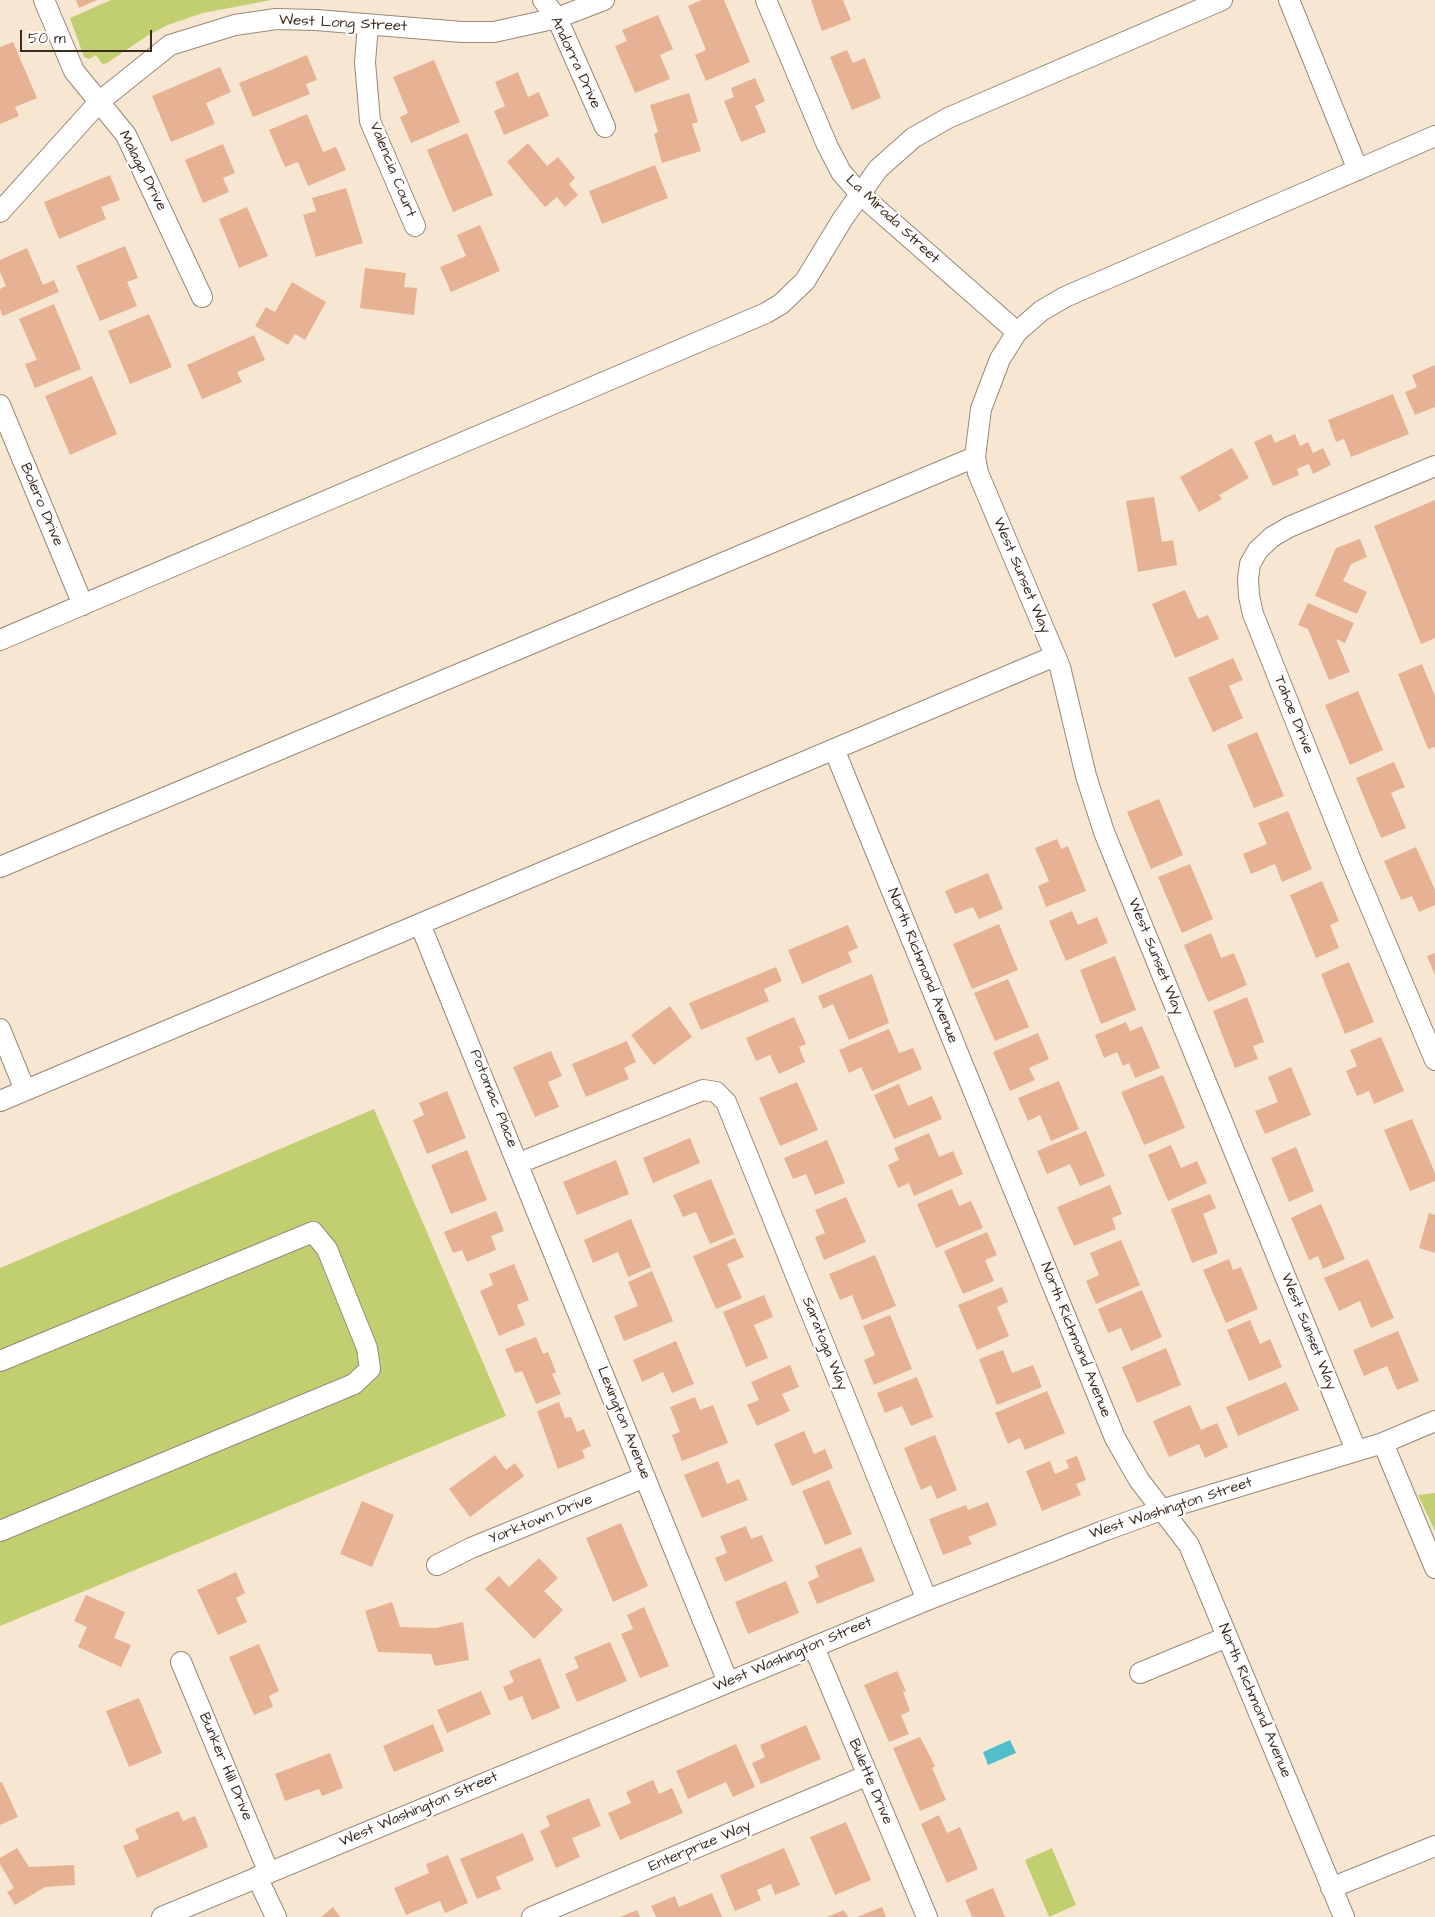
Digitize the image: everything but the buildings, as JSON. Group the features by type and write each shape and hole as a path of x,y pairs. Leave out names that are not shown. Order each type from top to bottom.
{"street":[{"name":"Malaga Drive","path":"44,0 74,71 126,135 202,297"},
{"name":"Andorra Drive","path":"543,0 557,18 605,127"},
{"name":"West Long Street","path":"0,212 100,101 170,45 235,25 276,19 316,20 462,32 494,32 557,18 604,0"},
{"name":"La Mirada Street","path":"766,0 827,145 841,172 860,194 1018,332"},
{"path":"0,640 766,313 781,304 805,281 860,194 889,157 930,127 1222,0"},
{"path":"1289,0 1358,170"},
{"name":"Valencia Court","path":"368,25 365,62 370,121 415,226"},
{"path":"0,867 975,457 985,395 1000,359 1018,332 1030,319 1052,304 1435,136"},
{"name":"Bolero Drive","path":"0,405 83,604"},
{"name":"West Sunset Way","path":"975,457 978,473 1055,656 1066,688 1091,793 1104,832 1356,1450"},
{"name":"Tahoe Drive","path":"1435,466 1289,527 1272,537 1258,550 1250,564 1248,579 1253,614 1352,863 1435,1060"},
{"path":"0,1101 1055,656"},
{"name":"North Richmond Avenue","path":"834,749 1115,1438 1139,1480 1188,1545 1344,1917"},
{"name":"Potomac Place","path":"420,924 519,1163 703,1090 716,1092"},
{"path":"0,1029 25,1090"},
{"name":"Saratoga Way","path":"716,1092 726,1102 927,1600"},
{"name":"Lexington Avenue","path":"519,1163 728,1682"},
{"path":"0,1361 313,1232 327,1249 367,1348 370,1369 354,1384 0,1531"},
{"name":"West Washington Street","path":"162,1917 927,1600 1161,1510 1383,1443 1435,1421"},
{"path":"1383,1443 1435,1568"},
{"name":"Yorktown Drive","path":"437,1565 471,1548 645,1477"},
{"path":"1140,1674 1227,1637"},
{"name":"Bulette Drive","path":"814,1646 840,1715 868,1775 927,1917"},
{"name":"Bunker Hill Drive","path":"181,1662 263,1875 276,1917"},
{"name":"Enterprize Way","path":"532,1917 868,1775"},
{"path":"1331,1888 1435,1846"}],"green space":[{"path":"111,0 271,0 203,13 168,25 150,34 107,63 102,64 96,55 89,59 84,57 70,18"},
{"path":"374,1109 506,1416 0,1626 0,1268"},
{"path":"1435,1493 1435,1531 1418,1495"},
{"path":"1052,1848 1076,1905 1049,1917 1025,1860"}],"water":[{"path":"1010,1740 1016,1753 988,1765 983,1752"}]}
